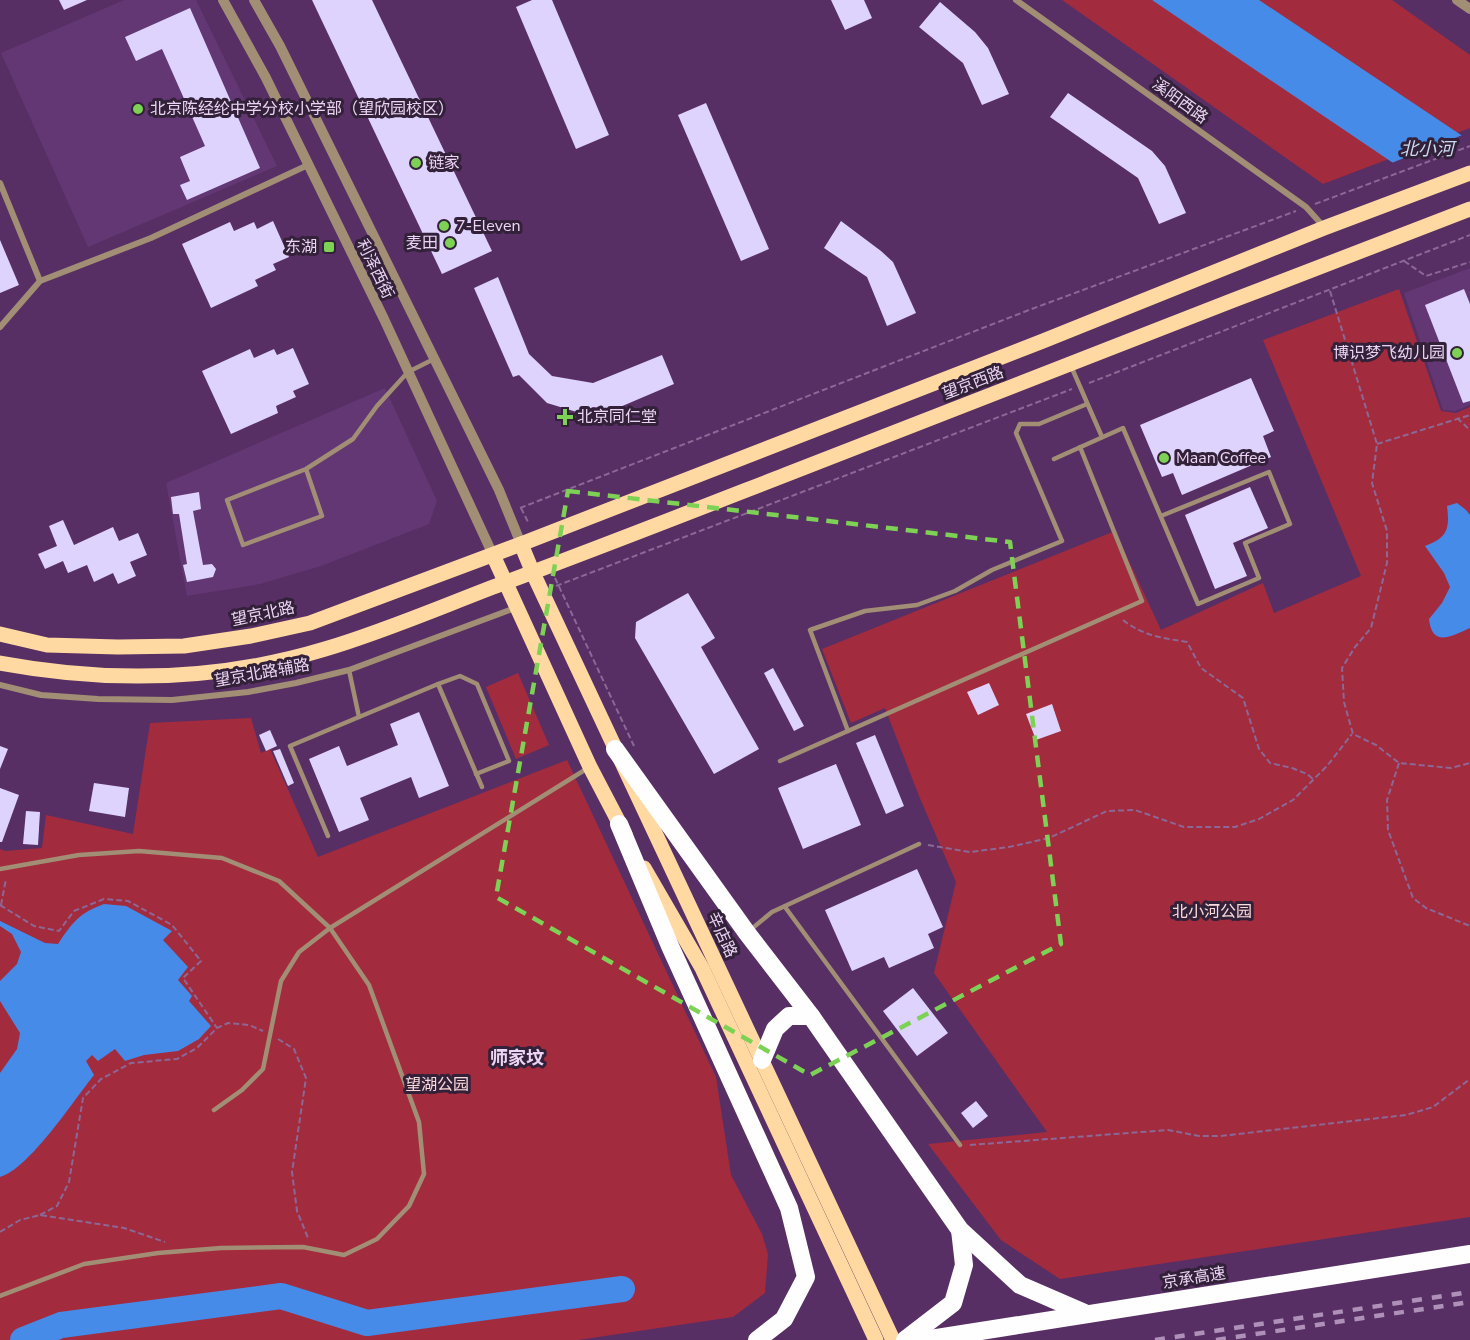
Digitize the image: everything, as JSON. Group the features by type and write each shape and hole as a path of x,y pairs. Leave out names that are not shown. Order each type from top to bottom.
{"highway":[{"path":"615,749 747,933 811,1016 960,1230 1020,1285 1087,1314"},
{"path":"619,824 670,946 789,1208 806,1277 784,1318 757,1340"},
{"path":"762,1060 775,1029 789,1016 811,1016"},
{"path":"905,1340 953,1303 964,1265 960,1230"},
{"name":"京承高速","path":"924,1340 1470,1254"}],"main road":[{"name":"望京西路","path":"521,544 1054,337 1324,228 1470,173"},
{"name":"望京西路","path":"506,582 1470,209"},
{"name":"望京北路","path":"0,634 47,645 118,647 183,646 251,636 310,623 521,544"},
{"name":"辛店路","path":"521,544 893,1340"},
{"name":"辛店路","path":"493,555 590,767 619,824 702,968 876,1340"},
{"path":"0,663 41,671 124,677 169,676 236,669 271,663 328,648 506,582"}],"street":[{"name":"利泽西街","path":"223,0 266,78 408,372 493,555"},
{"name":"利泽西街","path":"254,0 280,46 499,490 521,544"},
{"name":"溪阳西路","path":"1016,0 1306,207 1324,228"},
{"path":"1457,0 1470,9"},
{"path":"0,327 40,281 151,238 308,165"},
{"path":"0,183 40,281"},
{"name":"望京北路辅路","path":"0,686 40,695 98,699 172,700 248,692 349,670 517,608"}],"lane":[{"path":"306,469 322,516 243,545 227,500 306,469 354,439 377,406 408,372 434,359"},
{"path":"1070,365 1102,437"},
{"path":"848,731 810,630 865,611 926,602 955,591 992,570 1062,541 1016,433 1020,424 1039,424 1087,404"},
{"path":"1054,459 1123,428 1198,604 1259,578 1245,543 1290,524 1269,472 1161,516"},
{"path":"780,761 1142,601 1080,447"},
{"path":"349,670 358,717"},
{"path":"328,836 290,746 460,676 477,684 509,761 476,774"},
{"path":"438,684 482,787"},
{"path":"214,1110 242,1090 263,1068 281,981 299,952 330,928 590,767"},
{"path":"747,933 772,912 919,844"},
{"path":"0,869 79,855 163,852 222,858 279,881 330,928 369,985 419,1122 424,1174 409,1206 377,1239 344,1255 303,1247 187,1250 84,1264 0,1296"},
{"path":"785,907 960,1146"}],"path":[{"path":"508,512 1029,310 1470,146"},
{"path":"542,592 1470,235"},
{"path":"1404,261 1426,276 1470,262"},
{"path":"1329,291 1377,444 1372,483 1387,531 1387,563 1371,628 1342,668 1344,702 1353,734 1376,745 1399,763 1451,768 1470,763"},
{"path":"1377,444 1470,415"},
{"path":"1457,418 1470,430"},
{"path":"521,508 536,537"},
{"path":"550,566 636,750"},
{"path":"1114,613 1134,629 1151,636 1187,642 1201,668 1243,698 1259,749 1270,763 1292,768 1307,774 1313,780"},
{"path":"919,844 970,852 1010,847 1048,838 1107,810 1135,810 1184,827 1235,827 1259,819 1293,800 1327,766 1353,734"},
{"path":"1399,763 1387,800 1388,830 1413,898 1426,908 1470,926"},
{"path":"8,868 0,905 34,926 59,931 74,911 104,899 128,901 172,925 201,961 183,978 217,1028"},
{"path":"719,970 722,950 747,933"},
{"path":"0,1232 20,1220 40,1215 57,1206 69,1182 83,1098 101,1079 131,1063 177,1059 197,1048 217,1028 228,1023 249,1025 294,1049 306,1078 292,1172 297,1211 312,1249"},
{"path":"960,1146 1168,1130 1199,1136 1221,1136 1406,1116 1432,1107 1470,1079"},
{"path":"40,1215 124,1228 187,1250"}],"highlighted area":[{"path":"568,491 1010,542 1061,944 810,1075 496,897"}],"shaded area":[{"name":"北京陈经纶中学分校小学部（望欣园校区）","path":"124,0 196,0 277,166 88,247 1,53"},
{"path":"1470,268 1470,405 1455,411 1443,410 1404,293"},
{"path":"385,388 437,501 429,524 321,566 260,584 187,596 166,483"}],"green space":[{"path":"1062,0 1392,0 1470,55 1470,128 1323,184"},
{"name":"北小河公园","path":"1399,289 1441,411 1456,413 1470,407 1470,1217 1060,1279 1001,1240 928,1144 1047,1132 934,973 956,882 885,708 851,723 822,649 1115,531 1161,630 1263,583 1274,613 1361,576 1263,340"},
{"path":"518,673 549,745 516,759 486,687"},
{"name":"望湖公园","path":"251,718 261,753 270,749 318,857 567,760 716,1077 731,1175 762,1234 768,1254 765,1293 733,1317 578,1340 0,1340 0,849 5,851 42,848 46,815 133,834 150,723"}],"water":[{"name":"北小河","path":"1152,0 1259,0 1470,141 1470,215"},
{"path":"1457,503 1470,515 1470,628 1450,636 1439,637 1434,634 1429,619 1442,603 1450,587 1444,573 1425,546 1438,540 1445,532 1448,521 1447,506"},
{"path":"104,904 126,906 172,931 163,940 188,967 178,980 192,996 189,1001 211,1026 199,1039 178,1051 144,1055 125,1061 115,1049 98,1061 92,1055 86,1061 94,1075 37,1148 12,1171 0,1177 0,1073 17,1049 20,1033 0,1001 0,981 17,964 21,952 12,934 0,926 0,921 45,943 58,944 77,920 88,911"}],"pier":[{"path":"1465,134 1470,137 1470,218 1389,164"}],"building":[{"path":"59,0 87,0 64,10"},
{"path":"312,0 372,0 492,251 442,274"},
{"path":"532,0 552,0 609,135 576,149 516,7"},
{"path":"831,0 864,0 872,18 845,30"},
{"path":"940,2 975,32 988,48 1009,94 982,105 963,63 919,27"},
{"path":"190,8 260,168 187,200 180,185 190,181 180,157 205,146 162,49 136,61 125,37"},
{"path":"1068,93 1152,151 1165,166 1186,213 1159,224 1138,178 1050,117"},
{"path":"706,103 769,249 741,261 678,115"},
{"path":"273,221 289,257 273,264 276,270 255,280 258,286 211,308 182,244 230,222 234,231 254,222 257,229"},
{"path":"841,221 893,262 916,313 887,326 867,277 824,248"},
{"path":"0,240 19,285 0,293"},
{"path":"498,277 529,354 552,376 593,383 662,355 674,384 613,410 593,407 580,413 547,403 519,375 513,377 474,288"},
{"name":"博识梦飞幼儿园","path":"1464,289 1470,304 1470,401 1463,403 1425,305"},
{"path":"293,348 309,384 293,391 296,397 276,406 278,413 231,434 202,371 250,349 254,358 274,349 277,355"},
{"path":"1251,378 1274,431 1263,436 1271,457 1182,495 1173,473 1162,477 1140,425"},
{"path":"1250,487 1268,528 1233,543 1247,576 1215,589 1185,515"},
{"path":"199,492 201,509 193,511 203,565 212,564 216,569 213,577 187,582 183,565 187,564 179,514 173,514 171,497"},
{"path":"63,520 74,545 113,527 119,541 138,533 147,555 130,562 136,576 118,584 113,573 94,582 87,565 68,573 63,561 45,569 38,554 57,546 49,526"},
{"path":"688,593 715,638 701,647 759,749 714,774 635,638 636,622"},
{"path":"773,668 804,726 794,731 764,673"},
{"path":"989,683 999,705 978,715 967,692"},
{"path":"1052,704 1061,731 1036,740 1026,714"},
{"path":"419,712 449,786 419,798 411,777 360,798 369,820 339,832 309,759 339,746 347,766 398,745 390,724"},
{"path":"270,730 277,746 266,751 259,735"},
{"path":"875,735 904,806 886,814 856,743"},
{"path":"0,746 8,749 0,769"},
{"path":"280,749 294,783 288,786 273,751"},
{"path":"836,764 861,825 803,849 778,788"},
{"path":"94,783 129,788 125,817 89,811"},
{"path":"0,788 19,795 2,842 0,842"},
{"path":"26,811 40,812 38,845 23,844"},
{"path":"917,869 943,927 928,934 934,948 889,968 884,957 852,971 825,910"},
{"path":"913,988 948,1033 917,1056 883,1011"},
{"path":"976,1101 988,1116 973,1128 961,1113"}],"waterway":[{"path":"23,1340 61,1325 281,1296 367,1323 622,1289"}],"railway":[{"path":"1155,1340 1470,1292"},
{"path":"1216,1340 1470,1302"}],"place":[{"name":"北京陈经纶中学分校小学部（望欣园校区）","path":"138,109"},
{"name":"链家","path":"416,163"},
{"name":"7-Eleven","path":"444,226"},
{"name":"麦田","path":"450,243"},
{"name":"东湖","path":"329,247"},
{"name":"博识梦飞幼儿园","path":"1457,353"},
{"name":"北京同仁堂","path":"565,417"},
{"name":"Maan Coffee","path":"1164,458"}],"district":[{"name":"师家坟","path":"517,1058"}]}
